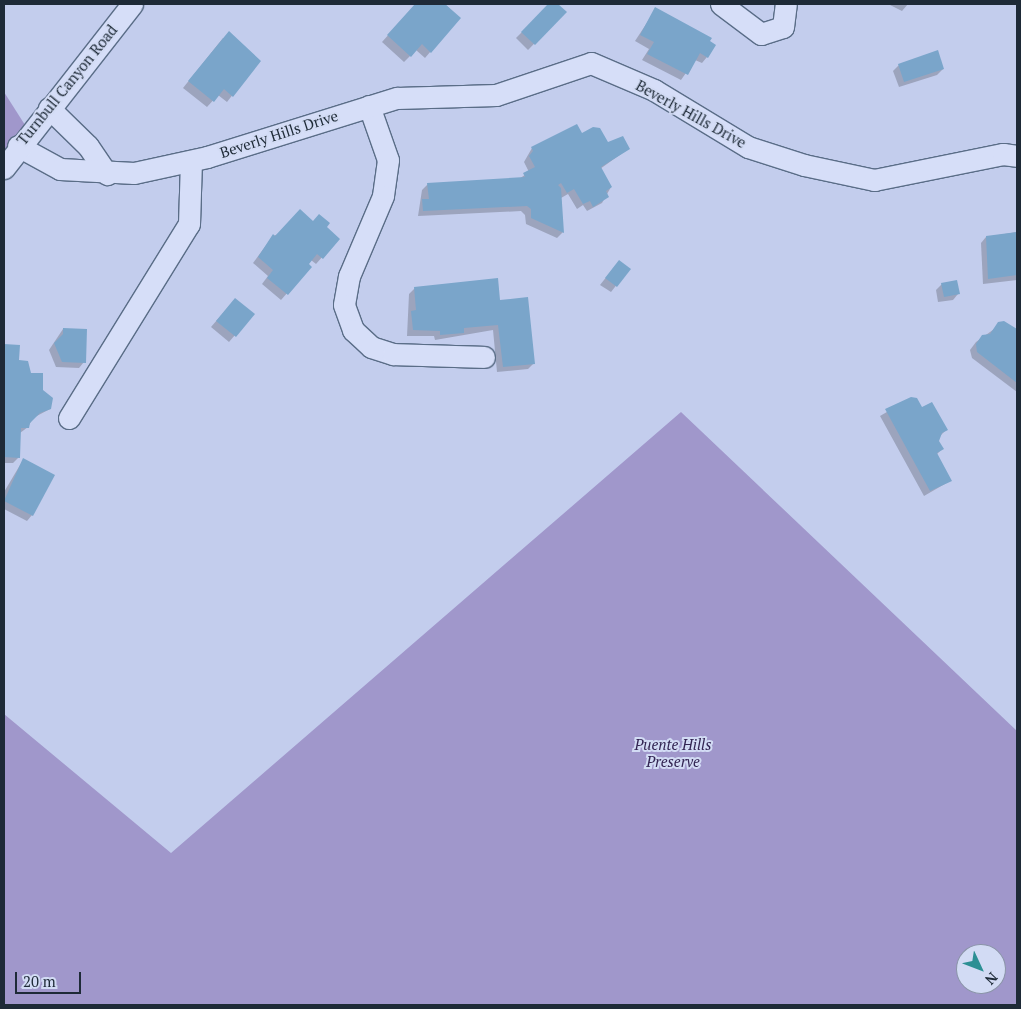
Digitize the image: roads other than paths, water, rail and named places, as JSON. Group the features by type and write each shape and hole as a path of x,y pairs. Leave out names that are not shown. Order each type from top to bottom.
{"street":[{"name":"Turnbull Canyon Road","path":"4,168 18,146 132,4"},
{"path":"721,4 761,34 783,28 786,4"},
{"name":"Beverly Hills Drive","path":"18,146 60,170 107,174 134,173 191,161 397,98 496,95 592,63 654,90 748,147 804,165 874,180 1003,154 1017,156"},
{"path":"369,106 388,160 383,196 349,276 344,305 353,330 371,347 393,354 484,358"},
{"path":"48,108 88,146 107,174"},
{"path":"69,418 189,224 191,161"}],"park label":[{"name":"Puente Hills Preserve","path":"673,752"}]}
